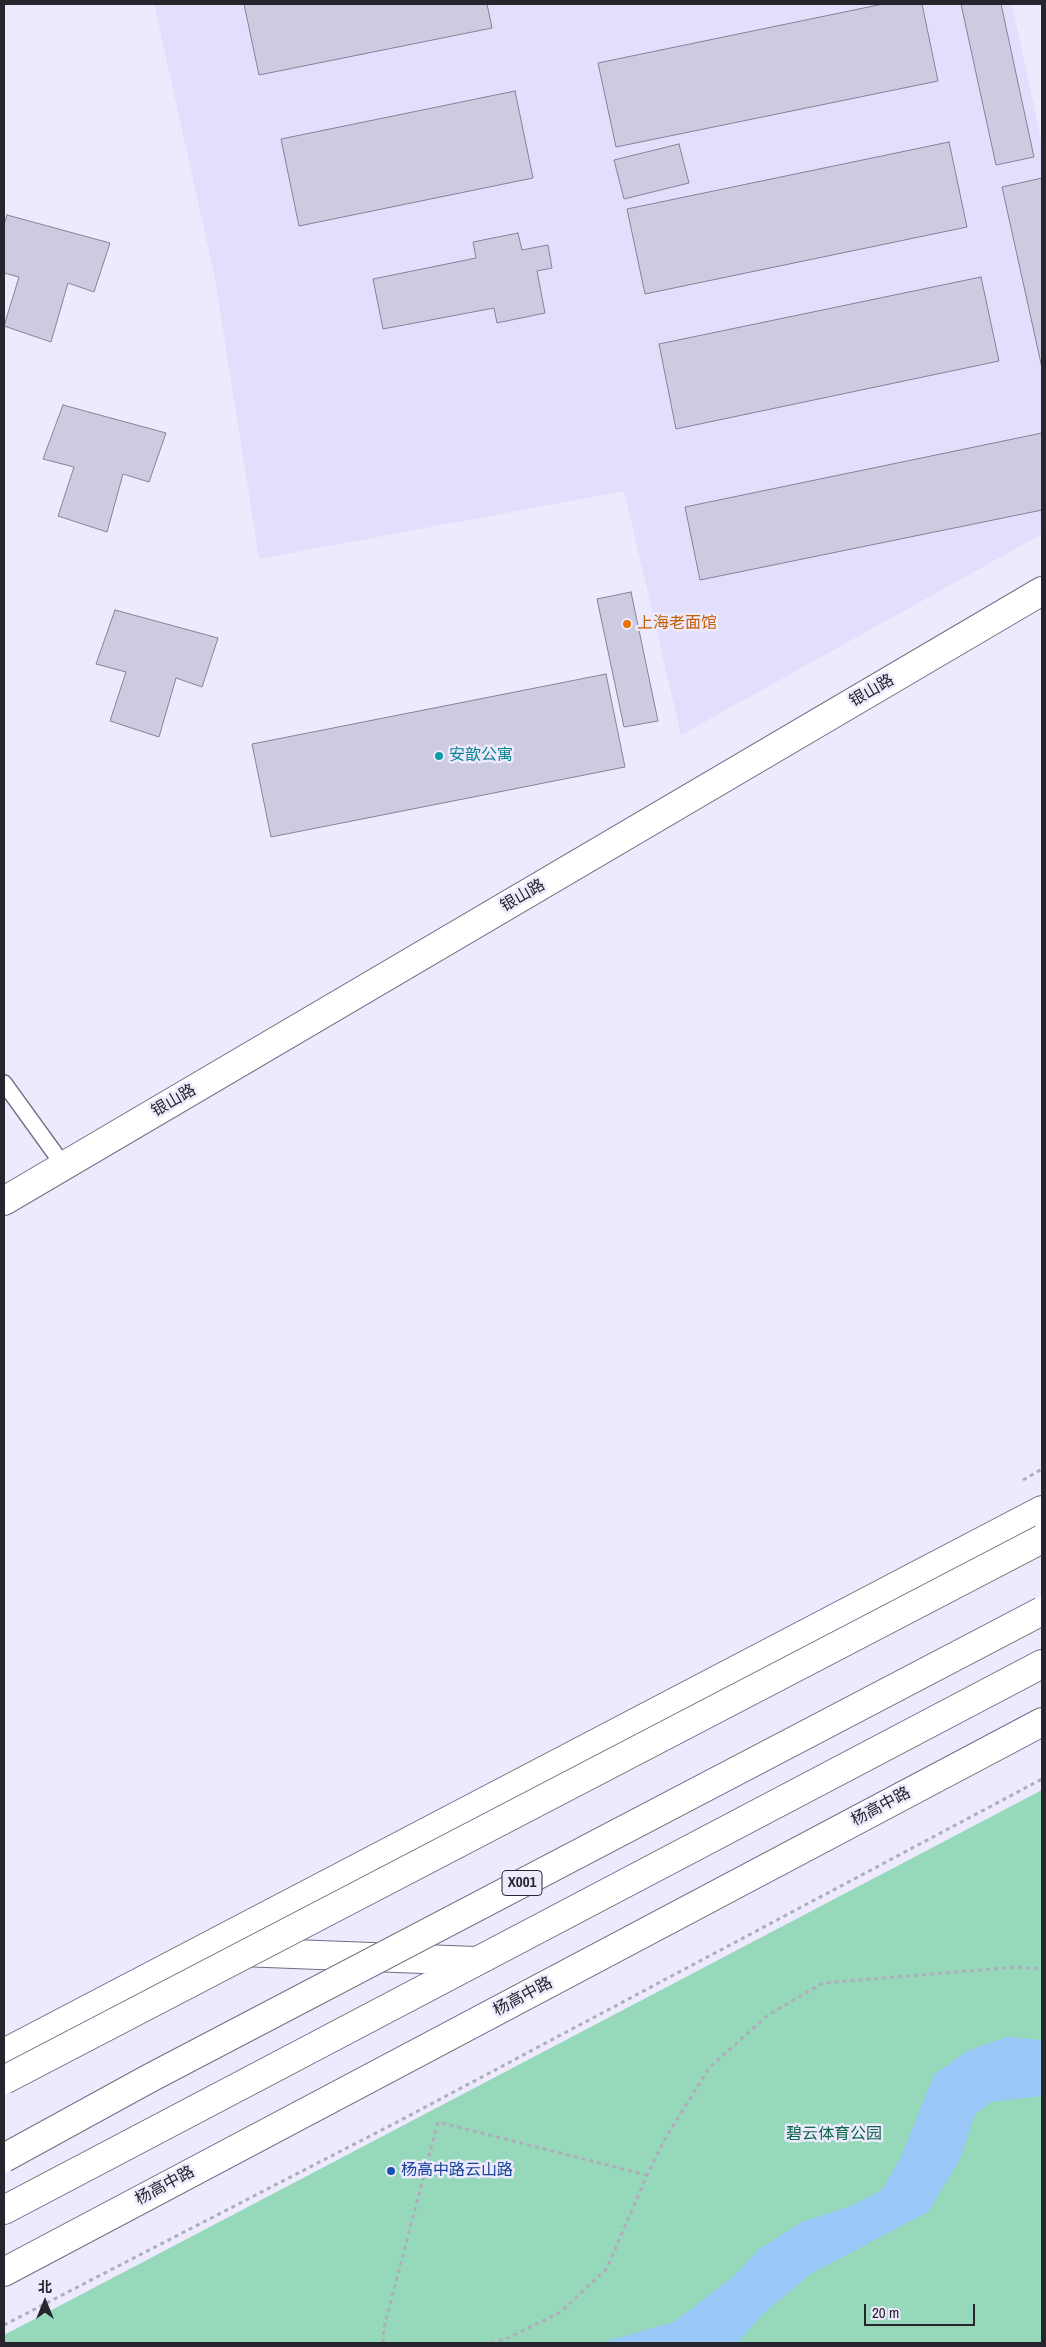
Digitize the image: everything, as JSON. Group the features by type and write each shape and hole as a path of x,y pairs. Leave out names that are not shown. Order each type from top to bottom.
{"main road":[{"name":"银山路","path":"4,1202 1042,591"},
{"path":"4,2053 1042,1510"},
{"path":"4,2080 1042,1539"},
{"name":"X001","path":"4,2158 405,1944 1042,1611"},
{"path":"4,2210 1042,1664"},
{"name":"杨高中路","path":"4,2272 1042,1722"},
{"path":"200,1950 477,1961"}],"lane":[{"path":"4,1083 64,1166"}],"path":[{"path":"4,2325 401,2120 1042,1779"},
{"path":"491,2343 506,2340 561,2312 607,2268 647,2175 665,2139 709,2068 768,2016 823,1983 1007,1968 1042,1969"},
{"path":"383,2343 384,2327 438,2122 647,2175"}],"shaded area":[{"path":"154,4 1012,4 1042,143 1042,534 681,735 624,491 259,559 215,279"}],"green space":[{"name":"碧云体育公园","path":"1042,1790 1042,2343 4,2343 4,2335"}],"water":[{"path":"1007,2037 1042,2040 1042,2096 991,2102 975,2114 960,2159 928,2212 812,2273 765,2312 737,2343 600,2343 674,2322 734,2276 759,2249 802,2222 851,2206 882,2190 901,2157 934,2075 967,2051"}],"building":[{"path":"244,4 487,4 492,28 259,75"},
{"path":"883,4 922,4 938,81 616,147 598,63"},
{"path":"961,4 1001,4 1034,157 996,165"},
{"path":"515,91 533,178 299,226 281,139"},
{"path":"949,142 967,227 645,294 627,209"},
{"path":"679,144 689,183 624,199 614,160"},
{"path":"1042,178 1042,368 1002,187"},
{"path":"7,215 110,243 94,292 68,283 51,342 4,326 19,277 4,273 4,225"},
{"path":"518,233 522,250 548,245 552,268 537,271 545,313 497,323 494,308 383,329 373,279 476,258 473,242"},
{"path":"981,277 999,361 676,429 659,344"},
{"path":"63,405 166,433 149,482 123,474 107,532 58,516 74,467 43,459"},
{"path":"1042,433 1042,510 700,580 685,507"},
{"path":"631,592 658,721 624,727 597,599"},
{"path":"115,610 218,638 202,687 176,678 159,737 110,721 126,672 96,664"},
{"name":"安歆公寓","path":"606,674 625,767 271,837 252,744"}],"place":[{"name":"上海老面馆","path":"627,624"},
{"name":"安歆公寓","path":"439,756"},
{"name":"杨高中路云山路","path":"391,2171"}]}
